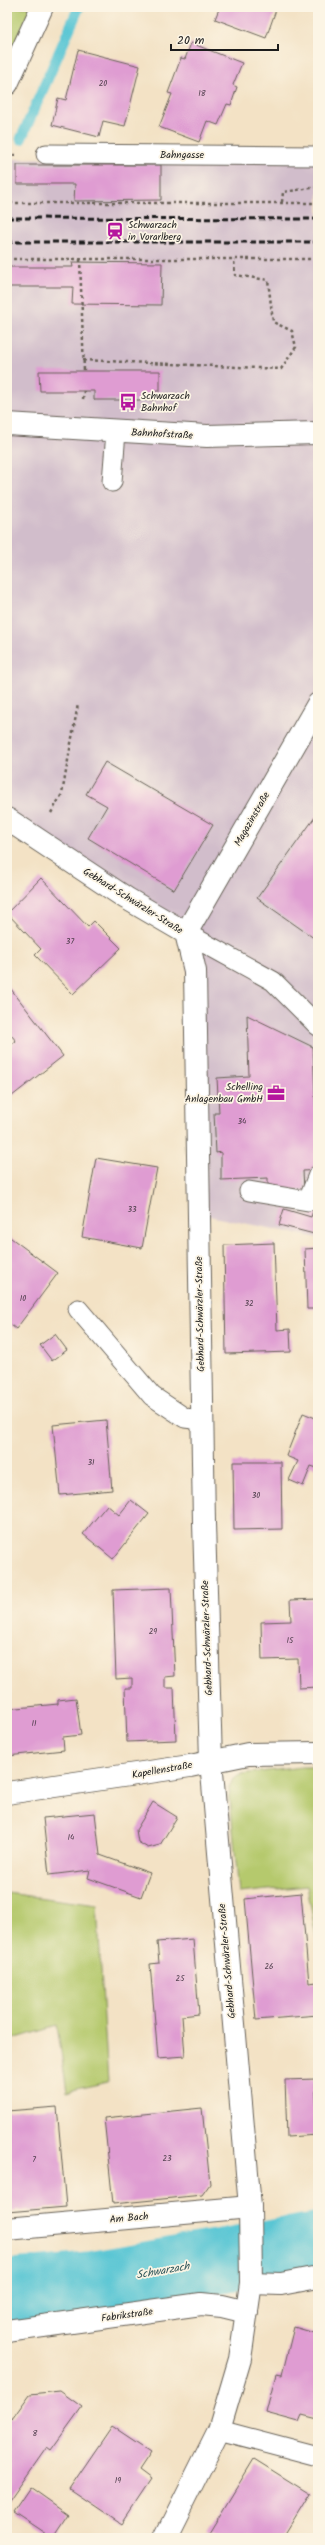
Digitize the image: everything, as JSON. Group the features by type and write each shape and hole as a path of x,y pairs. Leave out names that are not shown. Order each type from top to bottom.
{"street":[{"path":"7,84 42,7"},
{"name":"Bahnhofstraße","path":"7,424 116,432 207,436 318,433"},
{"name":"Magazinstraße","path":"186,933 318,704"},
{"name":"Gebhard-Schwärzler-Straße","path":"7,819 126,898 186,933 195,971 202,1420 211,1761 227,1966 250,2217 251,2281 240,2359 219,2430 165,2538"},
{"name":"Kapellenstraße","path":"7,1793 182,1768 248,1754 318,1753"},
{"name":"Am Bach","path":"7,2229 250,2217"},
{"path":"251,2281 281,2284 318,2277"},
{"name":"Fabrikstraße","path":"7,2331 201,2304 222,2306 247,2312"}],"lane":[{"name":"Bahngasse","path":"46,154 318,156"},
{"path":"112,482 116,432"},
{"path":"186,933 273,980 318,1026"},
{"path":"249,1191 308,1201 318,1175"},
{"path":"78,1310 152,1396 185,1418 202,1420"},
{"path":"219,2430 318,2456"}],"path":[{"path":"282,202 283,192 318,187"},
{"path":"10,203 318,203"},
{"path":"7,259 318,259"},
{"path":"80,259 84,371"},
{"path":"83,360 281,369 296,347 292,331 273,322 268,280 235,275 234,259"},
{"path":"48,818 62,794 78,704"}],"shaded area":[{"path":"167,155 318,156 318,1238 199,1214 186,933 7,819 7,191 13,159"}],"green space":[{"path":"7,7 34,7 7,67"},
{"path":"302,1767 318,1767 318,1948 307,1886 239,1893 229,1788 233,1779 242,1774"},
{"path":"7,1893 97,1905 108,2082 67,2091 57,2026 13,2039 7,2029"}],"building":[{"path":"216,7 277,7 266,38 215,19 219,9"},
{"path":"191,43 242,63 233,85 237,87 231,105 227,104 218,125 207,121 199,142 159,127 172,94 168,93 181,58 185,59"},
{"path":"78,50 140,66 125,126 103,121 99,137 52,125 58,98 66,100"},
{"path":"17,165 161,165 161,200 74,201 75,184 17,184"},
{"path":"72,262 162,263 161,305 72,304 73,287 7,287 7,267 73,267"},
{"path":"39,371 160,371 160,391 155,391 155,400 94,400 94,391 40,391"},
{"path":"105,762 213,825 174,890 88,838 107,806 86,794"},
{"path":"318,813 318,941 257,898"},
{"path":"41,878 88,927 94,921 121,948 73,994 35,955 41,949 7,913"},
{"path":"7,984 63,1056 7,1100 7,1048 16,1041 7,1030"},
{"path":"247,1015 313,1047 318,1170 303,1171 304,1189 268,1190 268,1178 221,1180 221,1152 216,1153 214,1113 219,1113 217,1078 249,1076"},
{"path":"96,1158 157,1168 142,1248 82,1237"},
{"path":"318,1196 318,1235 279,1225 284,1209 311,1217"},
{"path":"7,1235 58,1273 16,1329 7,1322"},
{"path":"274,1243 277,1330 290,1329 291,1352 226,1354 224,1245"},
{"path":"318,1248 318,1309 307,1309 305,1249"},
{"path":"55,1334 67,1350 52,1361 40,1345"},
{"path":"303,1413 318,1419 318,1465 317,1468 311,1466 303,1486 289,1480 298,1461 286,1456"},
{"path":"106,1420 112,1490 60,1495 53,1425"},
{"path":"233,1462 281,1462 282,1529 234,1530"},
{"path":"131,1500 149,1514 113,1559 83,1534 107,1505 119,1515"},
{"path":"171,1588 175,1676 165,1677 165,1688 174,1688 176,1740 127,1742 125,1688 132,1688 132,1678 116,1679 113,1590"},
{"path":"318,1599 318,1687 299,1688 298,1659 262,1660 261,1622 291,1621 290,1600"},
{"path":"76,1698 81,1735 63,1737 64,1750 7,1756 7,1709 58,1704 58,1700"},
{"path":"153,1802 177,1817 160,1845 148,1848 138,1842 136,1830"},
{"path":"95,1813 100,1855 150,1873 141,1897 88,1878 90,1870 49,1875 43,1818"},
{"path":"301,1893 309,1983 317,1982 318,2015 256,2020 245,1899"},
{"path":"193,1939 199,2014 182,2016 185,2056 158,2058 150,1964 159,1963 157,1942"},
{"path":"315,2079 318,2135 287,2137 285,2080"},
{"path":"57,2107 66,2207 7,2212 7,2111"},
{"path":"202,2108 210,2184 202,2195 113,2204 104,2118"},
{"path":"294,2327 318,2334 318,2419 302,2415 299,2422 266,2413 276,2374 282,2375"},
{"path":"60,2391 82,2407 51,2450 47,2447 7,2504 7,2415 12,2419 30,2394"},
{"path":"112,2426 151,2452 139,2470 151,2479 121,2524 69,2489"},
{"path":"254,2459 310,2494 283,2538 206,2538"},
{"path":"30,2487 68,2514 52,2538 13,2512"}],"waterway":[{"path":"21,139 79,7"},
{"name":"Schwarzach","path":"7,2291 92,2283 318,2244"}],"railway":[{"path":"7,218 318,219"},
{"path":"7,242 318,242"}],"place":[{"name":"Schwarzach in Vorarlberg","path":"115,231"},
{"name":"Schwarzach Bahnhof","path":"128,402"},
{"name":"Schelling Anlagenbau GmbH","path":"276,1093"}]}
